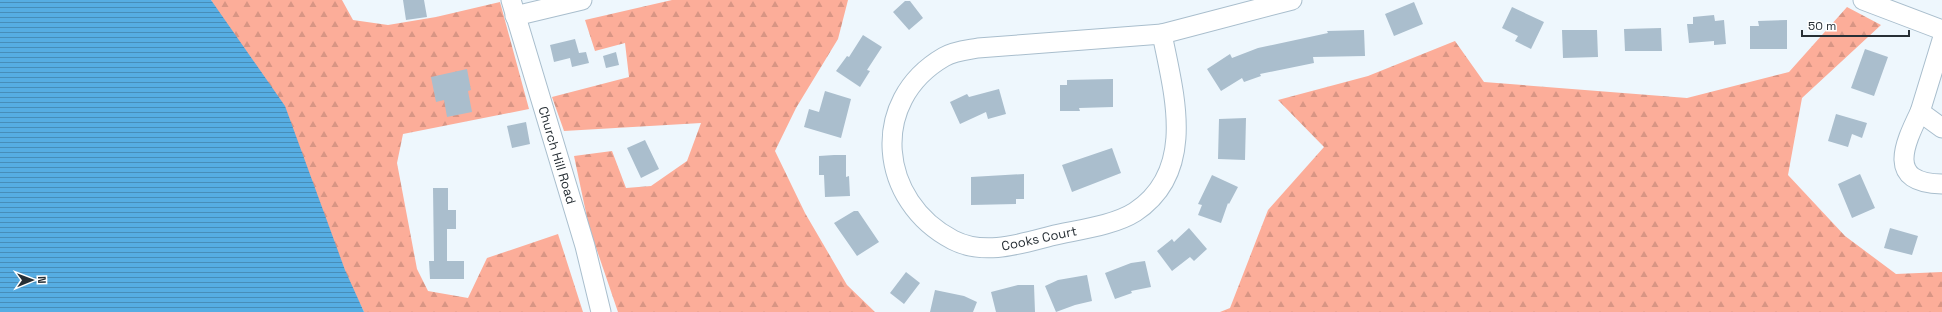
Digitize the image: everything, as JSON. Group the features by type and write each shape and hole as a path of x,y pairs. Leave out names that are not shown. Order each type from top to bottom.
{"street":[{"path":"513,8 582,0"},
{"name":"Cooks Court","path":"1162,34 1174,94 1177,142 1173,163 1166,179 1156,193 1134,212 1115,220 1004,248 976,247 954,240 934,226 922,216 900,185 893,164 891,144 898,109 907,92 921,75 944,57 958,52 978,48 1162,34 1292,0"},
{"path":"1863,0 1942,30"},
{"name":"Church Hill Road","path":"513,8 585,246 601,312"},
{"path":"1942,40 1920,112 1908,135 1904,156 1905,168 1910,175 1917,180 1942,184"},
{"path":"1920,112 1942,128"}],"green space":[{"path":"211,0 342,0 353,20 388,25 436,17 500,2 529,109 403,134 397,163 417,269 428,291 468,298 487,258 558,234 583,312 364,312"},
{"path":"672,0 848,0 838,39 796,108 775,151 805,213 847,285 875,312 618,312 589,227 574,156 612,151 626,188 651,186 687,161 701,123 564,131 552,97 629,77 625,43 595,51 585,20"},
{"path":"1847,7 1881,25 1802,98 1788,175 1845,236 1896,274 1942,272 1942,312 1220,312 1230,308 1268,210 1324,147 1278,100 1368,76 1455,41 1484,82 1687,98 1789,72"}],"water":[{"path":"0,0 211,0 285,106 345,270 364,312 0,312"}],"building":[{"path":"403,0 424,0 427,17 406,20"},
{"path":"905,1 910,1 923,18 909,30 893,12"},
{"path":"1414,2 1423,24 1394,36 1385,14"},
{"path":"1512,7 1544,22 1531,49 1515,41 1518,36 1502,28"},
{"path":"1714,15 1715,21 1724,20 1726,44 1714,45 1714,41 1689,43 1687,24 1693,24 1693,17"},
{"path":"1787,20 1787,49 1750,49 1750,26 1759,26 1758,21"},
{"path":"1661,28 1662,51 1625,51 1624,29"},
{"path":"1364,30 1365,56 1313,57 1314,63 1260,74 1261,76 1244,82 1242,78 1221,91 1207,69 1230,54 1232,58 1258,48 1328,33 1327,31"},
{"path":"1562,30 1597,30 1598,57 1563,58"},
{"path":"863,35 882,47 867,70 870,71 860,87 836,71 847,56 849,57"},
{"path":"575,39 579,53 586,52 589,63 572,67 570,58 554,62 550,45"},
{"path":"1865,49 1888,57 1874,96 1851,88"},
{"path":"616,52 619,65 606,68 603,56"},
{"path":"467,69 471,90 468,91 472,112 447,117 444,100 436,102 431,77"},
{"path":"1113,79 1113,107 1079,108 1080,111 1060,111 1060,85 1067,85 1067,80"},
{"path":"999,89 1006,114 988,119 986,112 960,124 950,102 967,94 969,97"},
{"path":"825,91 851,99 841,138 804,127 809,109 819,112"},
{"path":"1836,114 1867,123 1862,138 1852,134 1848,147 1828,141"},
{"path":"1246,118 1245,160 1218,159 1219,119"},
{"path":"526,122 530,144 512,148 507,126"},
{"path":"645,140 659,169 641,178 627,148"},
{"path":"1112,148 1121,173 1072,192 1062,165"},
{"path":"846,155 846,177 849,176 850,196 825,197 824,175 819,175 819,156"},
{"path":"1024,174 1024,199 1016,199 1016,204 971,205 971,177"},
{"path":"1860,174 1875,208 1852,218 1838,184"},
{"path":"1212,175 1238,187 1229,204 1228,203 1221,223 1198,215 1202,205 1198,204"},
{"path":"433,188 448,188 448,210 456,210 456,229 447,229 447,261 464,261 464,279 430,279 429,261 434,261"},
{"path":"854,211 858,211 879,242 857,256 834,223"},
{"path":"1189,228 1207,249 1194,261 1190,257 1172,271 1157,251 1172,239 1174,242"},
{"path":"1890,228 1918,236 1912,255 1884,248"},
{"path":"1145,261 1151,287 1131,291 1132,293 1115,299 1105,273 1131,263"},
{"path":"906,272 920,283 904,304 890,293"},
{"path":"1087,275 1092,301 1056,312 1045,286 1058,280"},
{"path":"1018,285 1034,285 1035,312 996,312 991,292"},
{"path":"935,290 964,296 977,302 973,312 930,312"}]}
